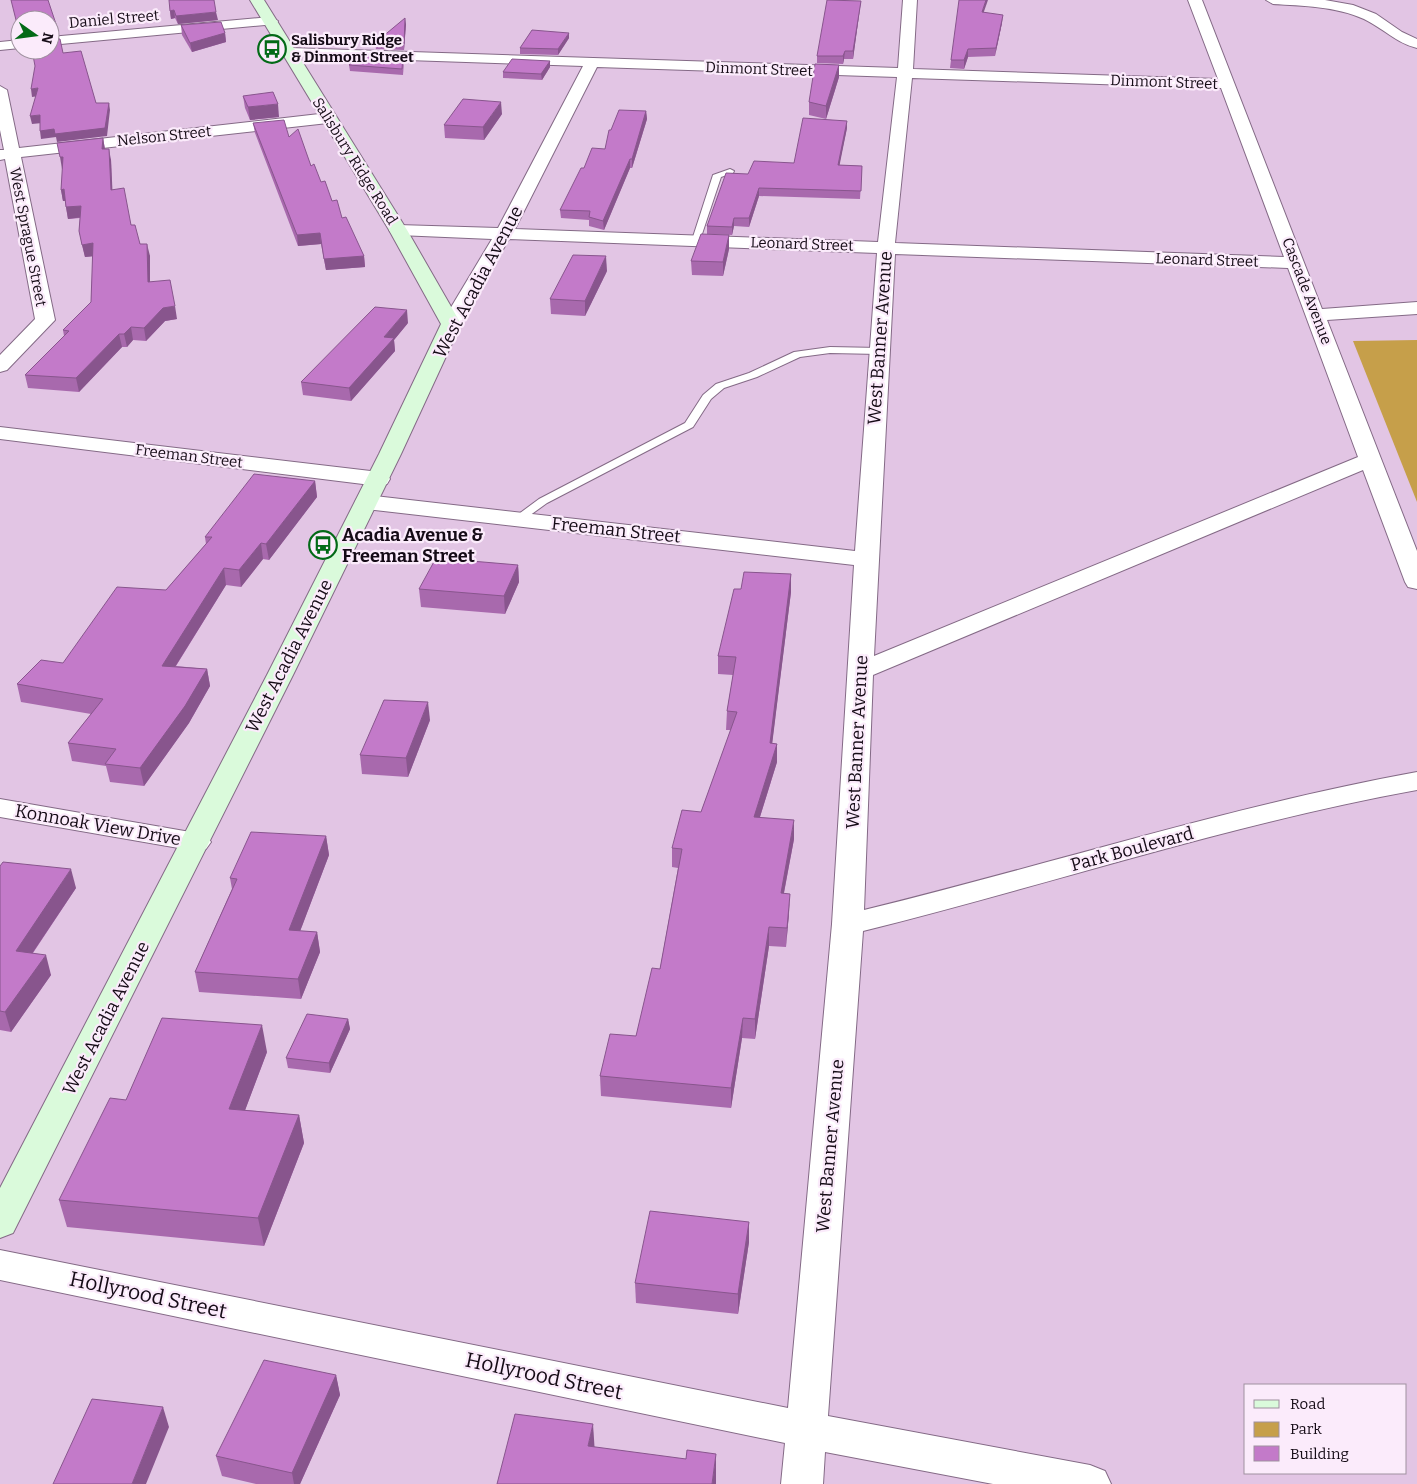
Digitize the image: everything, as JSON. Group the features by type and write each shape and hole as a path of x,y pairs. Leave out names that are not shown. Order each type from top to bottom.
{"street":[{"name":"Salisbury Ridge Road","path":"257,0 398,230 451,324"},
{"name":"West Banner Avenue","path":"802,1484 848,924 866,559 886,247 905,74 910,0"},
{"name":"Cascade Avenue","path":"1195,0 1417,582"},
{"path":"1273,0 1319,4 1356,11 1382,24 1394,35 1417,44"},
{"name":"Daniel Street","path":"60,40 271,21"},
{"name":"Dinmont Street","path":"290,52 592,64 1228,84"},
{"name":"West Acadia Avenue","path":"0,1223 196,842 372,490 444,343 451,324 504,232 592,64"},
{"name":"West Sprague Street","path":"0,90 6,154 44,320 0,366"},
{"name":"Nelson Street","path":"6,154 328,118"},
{"name":"Leonard Street","path":"398,230 504,232 1297,264"},
{"path":"1316,315 1417,308"},
{"name":"Freeman Street","path":"0,433 372,490 518,519 866,559"},
{"path":"861,671 1369,460"},
{"name":"Park Boulevard","path":"848,924 980,891 1179,835 1360,790 1417,781"},
{"name":"Konnoak View Drive","path":"0,808 196,842"},
{"name":"Hollyrood Street","path":"0,1265 806,1430 1090,1484"}],"lane":[{"path":"696,240 717,175 730,171"},
{"path":"518,519 543,501 689,425 707,397 720,386 798,354 830,350 879,351"}],"green space":[{"path":"1417,340 1417,502 1353,341"}],"building":[{"path":"11,0 48,0 51,10 14,10"},
{"path":"169,0 214,0 216,12 176,16 174,10 170,11"},
{"path":"827,0 861,1 853,51 845,51 843,56 817,56"},
{"path":"959,0 986,0 982,12 1003,15 996,48 968,49 964,60 951,60"},
{"path":"405,18 404,44 375,43"},
{"path":"221,22 225,33 190,43 181,25"},
{"path":"532,30 569,33 558,49 520,48"},
{"path":"60,39 63,53 81,51 96,103 109,103 105,128 55,134 54,129 40,131 40,115 30,116 38,88 31,89 35,66 34,60 60,60"},
{"path":"362,54 403,56 402,69 349,65"},
{"path":"512,59 550,61 541,74 503,72"},
{"path":"815,64 839,65 826,106 809,102"},
{"path":"273,92 278,104 248,107 243,96"},
{"path":"463,99 501,102 483,127 444,125"},
{"path":"619,110 646,111 632,159 630,159 603,221 589,217 590,211 560,210 581,168 584,168 592,148 605,149 609,130 611,130"},
{"path":"803,118 847,121 838,165 862,166 861,191 759,188 749,218 734,218 732,227 707,226 726,173 748,174 754,161 794,163"},
{"path":"284,120 289,137 298,129 311,166 314,164 321,182 325,181 332,201 337,200 342,218 346,217 364,256 324,259 320,233 297,235 253,123"},
{"path":"103,138 102,149 109,149 111,190 124,188 131,225 135,225 140,244 147,244 148,282 170,280 175,306 163,308 144,328 131,327 124,334 119,334 76,378 25,375 69,331 63,330 91,302 93,243 82,245 79,231 81,206 66,207 64,189 61,190 63,157 60,157 57,143"},
{"path":"701,234 729,235 723,262 691,261"},
{"path":"573,255 606,256 585,301 550,299"},
{"path":"375,307 407,310 384,337 394,338 349,388 301,382"},
{"path":"254,474 315,481 266,544 261,543 239,570 224,568 162,666 207,669 185,706 140,768 105,764 116,749 68,743 103,699 17,684 41,660 63,663 117,587 166,590 212,537 205,537"},
{"path":"436,558 518,565 504,596 419,589"},
{"path":"744,572 791,574 770,743 777,744 754,817 794,820 781,893 790,894 787,928 769,927 755,1019 743,1018 731,1088 600,1076 610,1034 636,1036 652,968 660,969 682,849 672,848 682,810 701,812 737,712 727,711 736,657 718,656 734,589 741,589"},
{"path":"384,700 428,702 406,758 360,755"},
{"path":"251,832 326,836 289,930 317,932 298,979 195,972 237,879 230,878"},
{"path":"3,862 71,869 16,951 46,955 5,1012 0,1011 0,866"},
{"path":"307,1014 348,1019 329,1063 286,1058"},
{"path":"162,1018 262,1025 229,1109 299,1115 258,1218 59,1200 110,1098 126,1100"},
{"path":"650,1211 749,1222 738,1294 635,1283"},
{"path":"264,1360 336,1375 292,1473 216,1456"},
{"path":"92,1399 163,1407 132,1484 53,1484"},
{"path":"515,1414 593,1424 588,1446 686,1459 687,1450 716,1454 712,1484 497,1484"}],"place":[{"name":"Salisbury Ridge & Dinmont Street","path":"272,49"},
{"name":"Acadia Avenue & Freeman Street","path":"323,545"}]}
